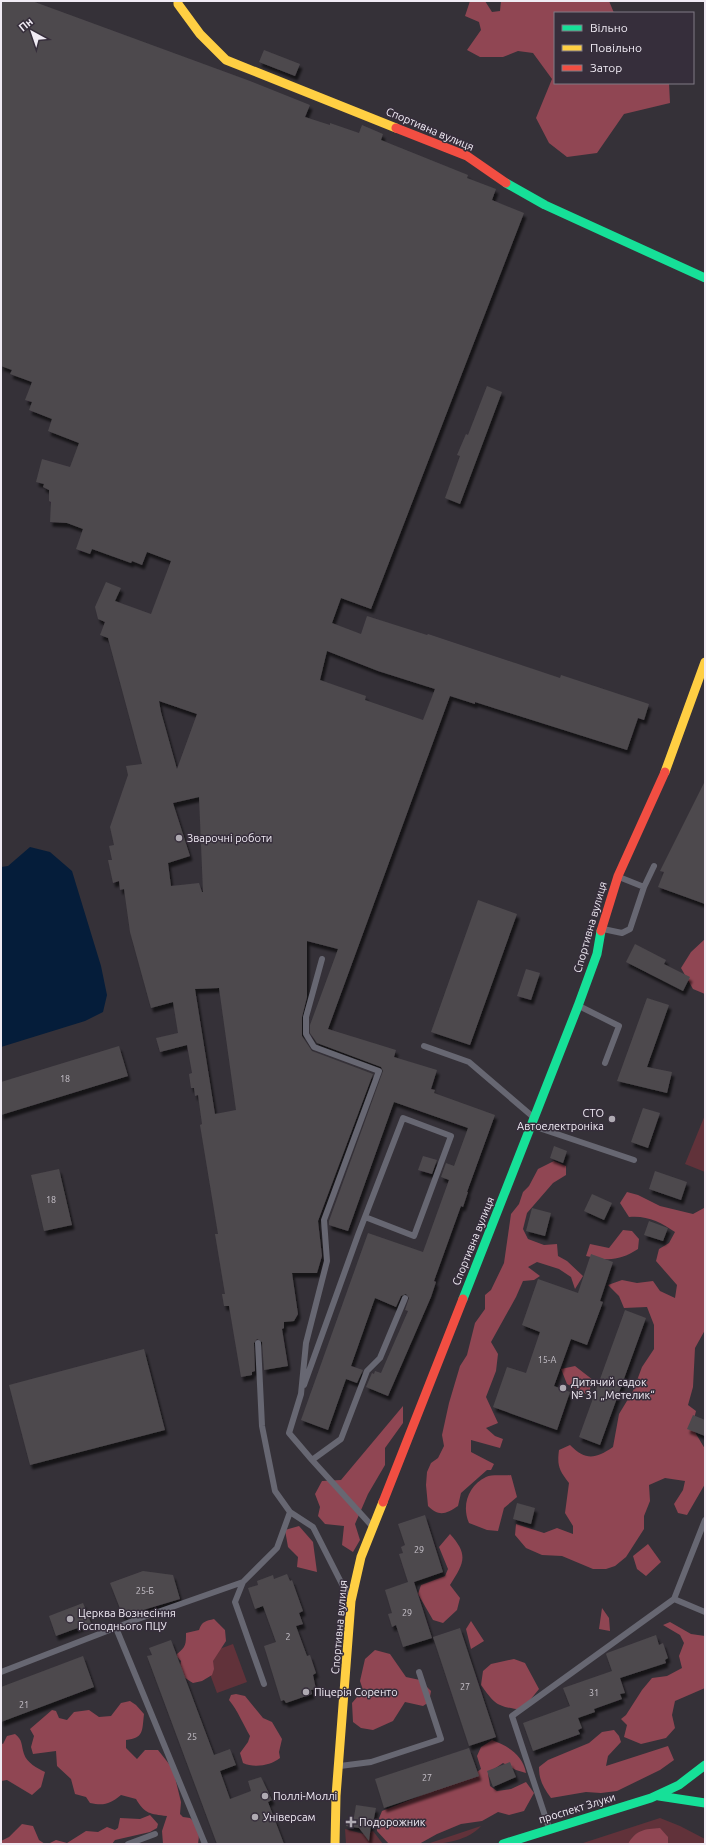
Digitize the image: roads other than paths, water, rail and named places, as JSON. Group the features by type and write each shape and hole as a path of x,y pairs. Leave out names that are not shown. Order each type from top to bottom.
{"street":[{"name":"Спортивна вулиця","path":"178,2 193,27 209,46 226,60 466,156 479,163 503,181 545,205 705,278"},
{"name":"Спортивна вулиця","path":"335,1844 336,1796 351,1601 361,1557 578,1006 597,954 601,928 618,876 662,779 705,662"},
{"name":"проспект Злуки","path":"503,1844 549,1828 659,1796 696,1773 705,1765"},
{"name":"проспект Злуки","path":"659,1796 705,1803"}],"lane":[{"path":"601,928 622,933 630,928 644,887 654,866"},
{"path":"618,876 644,887"},
{"path":"301,1394 306,1343 327,1261 324,1220 379,1071 314,1047 306,1034 306,1017 322,959"},
{"path":"578,1006 619,1026 605,1064"},
{"path":"424,1046 469,1062 533,1122 634,1160"},
{"path":"366,1217 414,1236 451,1136 403,1118 366,1217 301,1394 290,1433 312,1460 372,1526"},
{"path":"312,1460 341,1439 367,1371 380,1358 405,1298"},
{"path":"258,1343 262,1426 275,1491 290,1512 313,1528 351,1601"},
{"path":"264,1684 235,1602 244,1582 277,1548 290,1512"},
{"path":"549,1828 512,1716 674,1599 705,1520"},
{"path":"1,1672 116,1628 244,1582"},
{"path":"674,1599 705,1612"},
{"path":"116,1628 205,1844"},
{"path":"339,1766 371,1762 441,1739 419,1672"},
{"path":"128,1844 155,1834"}],"water":[{"path":"30,847 50,852 72,871 101,966 107,995 103,1012 85,1021 1,1047 1,867 8,866"}],"place":[{"name":"Зварочні роботи","path":"179,838"},
{"name":"СТО Автоелектроніка","path":"612,1119"},
{"name":"Дитячий садок № 31 „Метелик“","path":"563,1388"},
{"name":"Церква Вознесіння Господнього ПЦУ","path":"70,1619"},
{"name":"Піцерія Соренто","path":"306,1692"},
{"name":"Поллі-Моллі","path":"265,1796"},
{"name":"Універсам","path":"255,1817"},
{"name":"Подорожник","path":"351,1822"}]}
